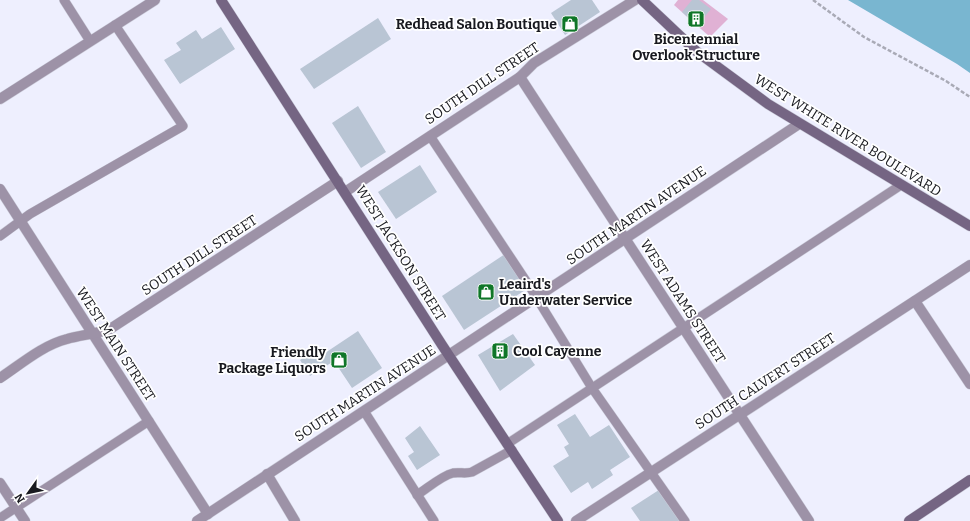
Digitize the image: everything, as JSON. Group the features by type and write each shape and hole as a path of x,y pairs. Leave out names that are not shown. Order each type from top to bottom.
{"main road":[{"name":"WEST JACKSON STREET","path":"221,0 448,355 558,521"},
{"name":"WEST WHITE RIVER BOULEVARD","path":"642,0 696,51 724,73 799,124 970,226"},
{"path":"909,521 970,480"}],"street":[{"path":"0,99 155,0"},
{"name":"SOUTH DILL STREET","path":"345,192 520,77 534,63 635,0"},
{"name":"WEST ADAMS STREET","path":"520,77 809,521"},
{"name":"SOUTH MARTIN AVENUE","path":"198,521 799,124"},
{"name":"SOUTH DILL STREET","path":"0,378 52,345 67,339 93,335 110,329 338,181"},
{"name":"WEST MAIN STREET","path":"0,189 208,514"},
{"name":"SOUTH CALVERT STREET","path":"576,521 970,266"},
{"path":"915,301 970,384"},
{"path":"267,474 296,521"},
{"path":"0,483 25,521"}],"lane":[{"path":"64,0 90,41"},
{"path":"0,236 30,214 183,126 115,25"},
{"path":"430,136 537,298 592,388 685,521"},
{"path":"417,495 453,473 465,474 472,472 592,388 901,185"},
{"path":"364,411 434,521"},
{"path":"0,518 149,421"}],"path":[{"path":"812,0 864,37 946,81 970,98"}],"shaded area":[{"path":"678,0 703,0 728,19 710,37 674,5"}],"water":[{"path":"848,0 970,0 970,73 957,64"}],"building":[{"name":"Redhead Salon Boutique","path":"571,0 592,0 600,12 565,35 551,13"},
{"name":"Bicentennial Overlook Structure","path":"692,0 699,0 711,9 697,26 682,12"},
{"path":"378,18 391,39 314,89 300,69"},
{"path":"221,27 235,49 180,84 164,60 181,50 176,43 196,30 202,39"},
{"path":"358,106 386,152 361,168 332,123"},
{"path":"420,165 437,192 396,219 378,192"},
{"name":"Leaird's Underwater Service","path":"508,252 530,287 464,330 442,296"},
{"name":"Friendly Package Liquors","path":"358,331 382,368 352,388 334,361 310,376 300,360 311,352 316,359"},
{"path":"513,334 535,365 500,391 478,355"},
{"path":"575,414 590,437 609,425 630,457 610,470 613,475 592,489 588,482 571,493 553,466 569,456 564,447 569,444 557,425"},
{"path":"420,426 440,455 417,470 408,456 414,452 405,438"},
{"path":"662,488 685,521 640,521 631,508"}],"place":[{"name":"Bicentennial Overlook Structure","path":"696,19"},
{"name":"Redhead Salon Boutique","path":"570,24"},
{"name":"Leaird's Underwater Service","path":"486,292"},
{"name":"Cool Cayenne","path":"500,351"},
{"name":"Friendly Package Liquors","path":"339,360"}]}
